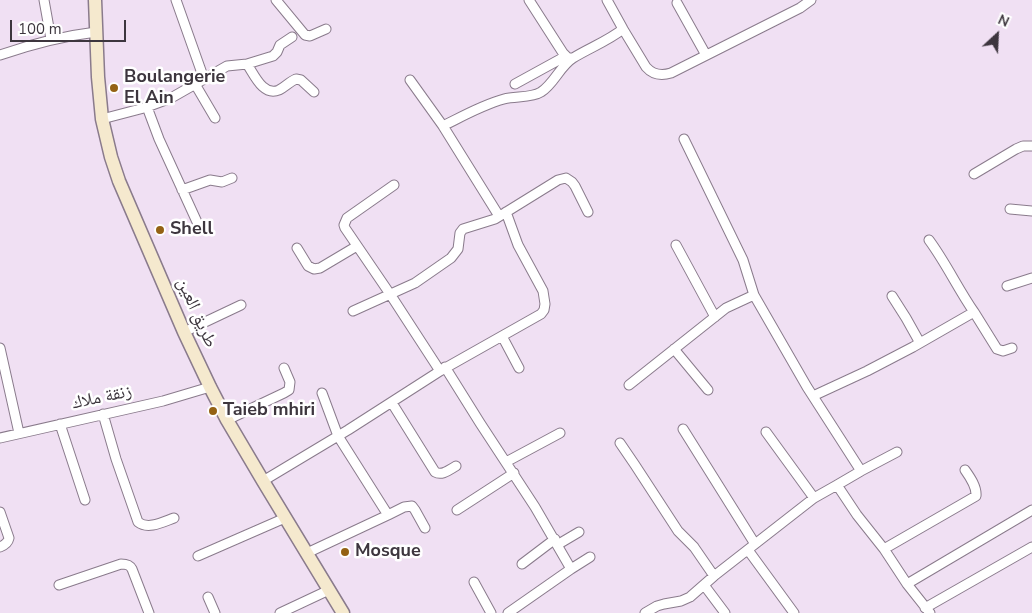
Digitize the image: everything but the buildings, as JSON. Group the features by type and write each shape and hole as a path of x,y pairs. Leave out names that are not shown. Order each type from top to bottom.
{"main road":[{"name":"طريق العين","path":"95,0 98,77 102,118 119,181 184,332 227,420 343,613"}],"street":[{"path":"44,0 51,40"},
{"path":"176,0 204,79"},
{"path":"276,0 305,35 310,36 326,29"},
{"path":"529,0 569,57"},
{"path":"607,0 646,67 655,74 663,75 671,73 800,8 811,0"},
{"path":"677,3 706,55"},
{"path":"515,84 614,36 623,29"},
{"path":"0,55 74,34 96,32"},
{"path":"102,118 147,107 171,98 227,66 247,64 275,54 280,44 292,37"},
{"path":"443,126 474,110 498,101 514,96 540,93 546,89 569,57"},
{"path":"247,64 260,84 267,90 278,90 296,79 301,80 314,92"},
{"path":"263,481 392,403 442,369 541,314 544,310 543,291 502,214 410,80"},
{"path":"195,84 215,118"},
{"path":"147,107 197,222"},
{"path":"684,138 743,260 754,295 813,396 861,471"},
{"path":"974,174 1016,148 1032,146"},
{"path":"182,190 210,180 222,182 232,178"},
{"path":"353,311 420,280 457,252 460,244 460,233 463,229 502,214 558,180 566,178 572,182 588,212"},
{"path":"394,185 351,215 345,221 345,228 514,473 571,569"},
{"path":"1010,209 1032,211"},
{"path":"929,240 997,349 1003,351 1012,348"},
{"path":"676,245 715,317"},
{"path":"297,248 308,266 314,270 356,246"},
{"path":"1007,286 1032,278"},
{"path":"629,385 726,308 754,295"},
{"path":"892,296 920,343"},
{"path":"184,332 241,306"},
{"path":"813,396 867,371 974,312"},
{"path":"502,336 519,368"},
{"path":"0,348 19,433"},
{"path":"674,349 708,390"},
{"path":"227,420 289,390 290,382 284,368"},
{"name":"زنقة ملاك","path":"0,438 162,402 210,386"},
{"path":"322,393 338,436 388,515"},
{"path":"392,403 435,472 442,474 456,466"},
{"path":"103,414 116,459 138,522 144,526 149,526 174,518"},
{"path":"60,424 85,500"},
{"path":"683,429 752,547 794,613"},
{"path":"766,432 814,498"},
{"path":"506,462 560,433"},
{"path":"620,443 678,531 694,547 714,576"},
{"path":"645,613 664,604 686,599 814,498 897,452"},
{"path":"884,549 976,496 973,484 965,470"},
{"path":"457,510 514,473"},
{"path":"837,485 927,611 1032,547"},
{"path":"307,553 404,507 412,506 425,528"},
{"path":"907,584 1032,510"},
{"path":"0,512 8,538 8,542 0,547"},
{"path":"198,556 285,518"},
{"path":"522,564 556,542 579,532"},
{"path":"508,613 590,557"},
{"path":"59,585 127,564 132,570 149,613"},
{"path":"474,582 491,613"},
{"path":"704,585 725,613"},
{"path":"280,613 329,590"},
{"path":"208,597 216,613"}],"place":[{"name":"Boulangerie El Ain","path":"114,88"},
{"name":"Shell","path":"160,230"},
{"name":"Taieb mhiri","path":"213,411"},
{"name":"Mosque","path":"345,552"}]}
